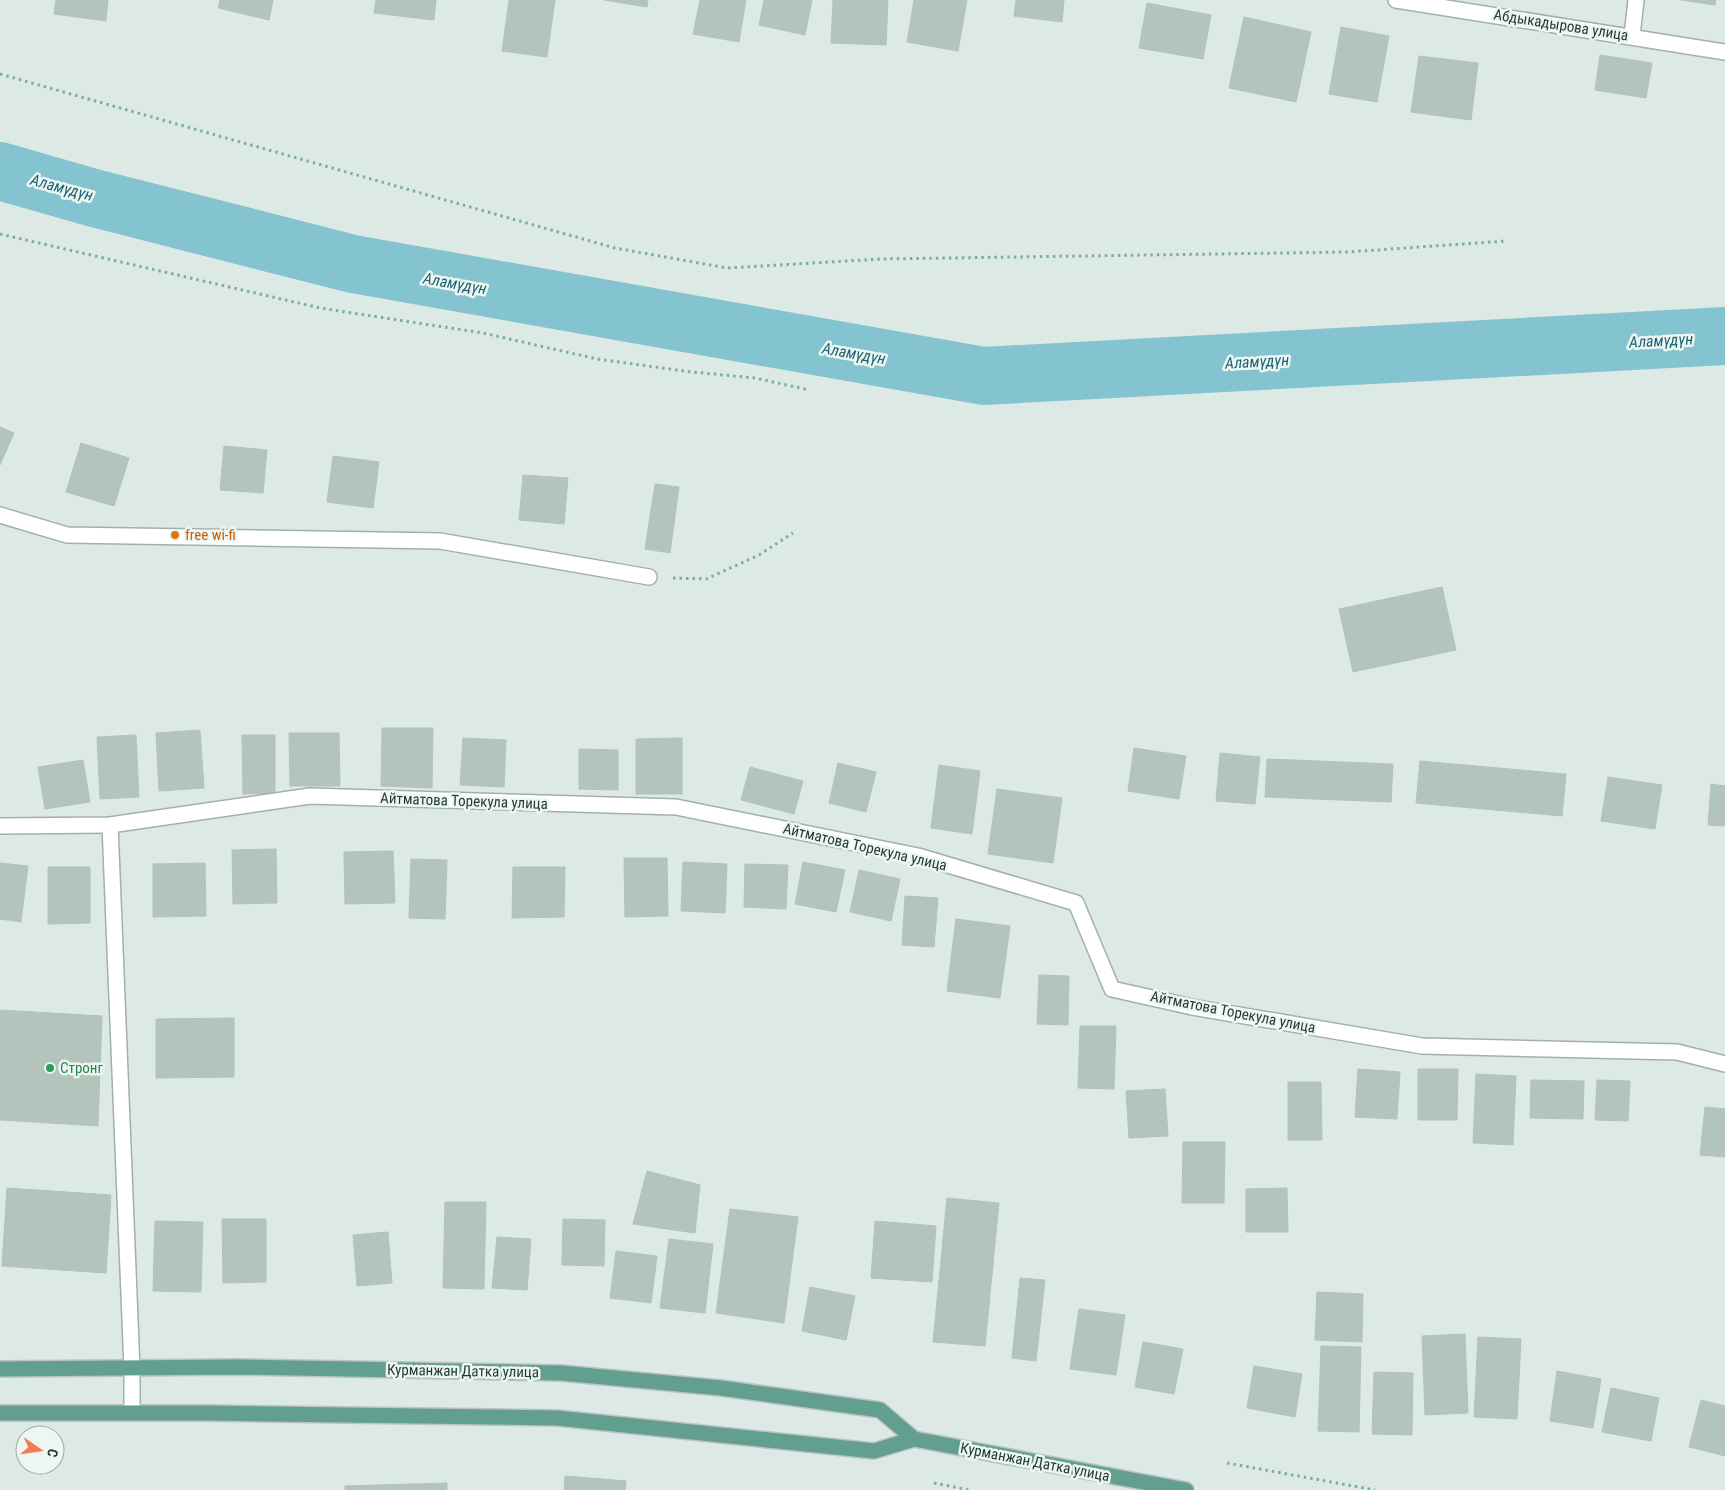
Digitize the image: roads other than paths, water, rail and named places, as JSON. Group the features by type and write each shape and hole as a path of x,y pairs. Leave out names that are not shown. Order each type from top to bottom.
{"main road":[{"name":"Курманжан Датка улица","path":"0,1369 237,1367 561,1373 721,1388 880,1410 914,1439"},
{"name":"Курманжан Датка улица","path":"0,1413 132,1412 557,1418 874,1451 914,1439 1186,1490"}],"street":[{"name":"Абдыкадырова улица","path":"1396,0 1725,52"},
{"path":"1632,36 1636,0"},
{"path":"0,515 68,535 440,541 649,577"},
{"name":"Айтматова Торекула улица","path":"0,826 110,825 310,796 676,807 918,856 1076,903 1112,988 1192,1007 1422,1046 1677,1052 1725,1064"},
{"path":"110,825 132,1369 132,1412"}],"waterway":[{"name":"Аламүдүн","path":"0,171 94,198 353,264 984,376 1725,336"}],"place":[{"name":"free wi-fi","path":"175,535"},
{"name":"Стронг","path":"50,1068"}]}
